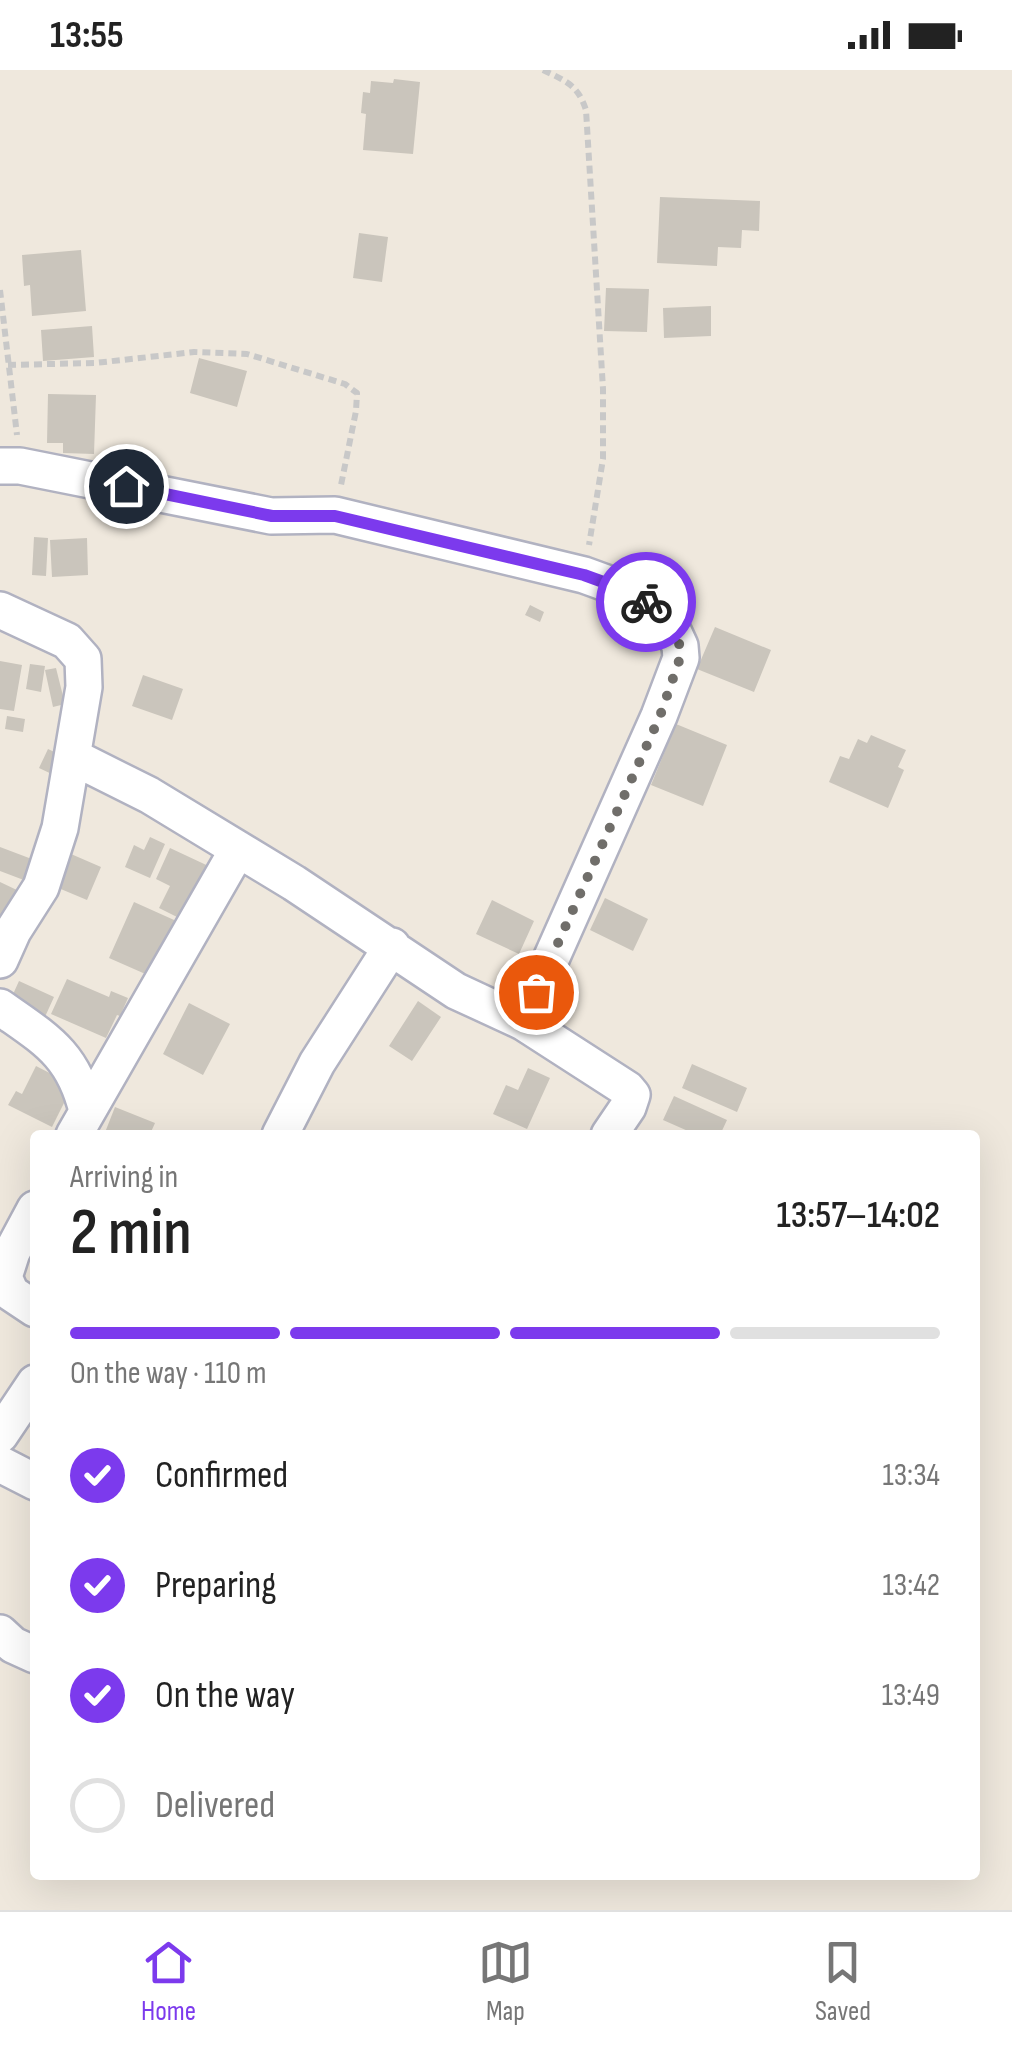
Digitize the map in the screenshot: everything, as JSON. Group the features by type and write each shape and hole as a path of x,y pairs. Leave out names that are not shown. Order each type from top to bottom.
{"street":[{"path":"10,466 272,516 335,516 584,575 628,591 652,606 674,633 680,658 660,716 523,1022"},
{"path":"0,610 68,641 83,659 84,687 60,828 41,887 13,930 0,960"},
{"path":"74,757 150,795 392,946 456,991 523,1022 627,1089 632,1095 628,1107 612,1130"},
{"path":"80,1123 238,849"},
{"path":"283,1130 317,1063 392,946"},
{"path":"0,1007 51,1044 76,1075 80,1123"},
{"path":"30,1219 4,1277 11,1293 30,1305"},
{"path":"0,1435 30,1390"},
{"path":"0,1464 30,1479"}],"path":[{"path":"543,70 568,82 581,95 586,110 604,389 603,459 584,575"},
{"path":"0,290 8,365 10,466"},
{"path":"8,365 95,363 194,352 247,354 345,384 357,393 356,412 335,516"}],"building":[{"path":"394,79 420,82 413,154 363,150 363,92 370,93 371,81 393,83"},
{"path":"660,197 760,201 759,231 742,230 741,248 718,247 717,266 657,263"},
{"path":"359,233 388,237 382,282 353,278"},
{"path":"81,250 86,311 32,316 30,285 24,286 22,255"},
{"path":"606,288 649,289 647,332 604,331"},
{"path":"711,306 711,336 664,338 663,308"},
{"path":"92,326 94,357 43,361 41,330"},
{"path":"199,358 247,371 237,407 190,393"},
{"path":"48,394 96,395 94,454 63,453 63,443 47,443"},
{"path":"34,537 48,538 46,576 32,575"},
{"path":"87,538 88,575 52,577 50,540"},
{"path":"530,605 544,612 540,622 525,615"},
{"path":"715,627 771,650 754,692 697,669"},
{"path":"0,661 22,665 14,711 0,709"},
{"path":"30,664 45,666 41,692 26,689"},
{"path":"56,668 65,704 53,707 45,670"},
{"path":"143,675 183,689 172,720 132,706"},
{"path":"7,716 25,719 23,732 5,729"},
{"path":"676,724 727,745 703,806 651,785"},
{"path":"871,735 906,750 898,767 904,770 888,808 829,782 840,756 849,759 858,739 867,743"},
{"path":"48,749 67,758 58,777 39,768"},
{"path":"150,837 165,844 150,878 125,867 134,845 144,850"},
{"path":"0,847 37,861 29,882 0,871"},
{"path":"170,848 217,870 191,924 159,908 170,886 156,879"},
{"path":"71,854 101,867 87,900 56,887"},
{"path":"0,882 19,891 0,930"},
{"path":"605,898 648,919 633,951 590,930"},
{"path":"492,900 534,921 519,954 476,934"},
{"path":"134,902 183,924 159,980 109,958"},
{"path":"67,979 109,997 111,991 128,998 106,1038 51,1014"},
{"path":"19,981 54,997 44,1019 9,1003"},
{"path":"418,1001 441,1017 412,1061 389,1046"},
{"path":"189,1003 230,1024 203,1075 163,1054"},
{"path":"692,1064 747,1088 737,1112 682,1088"},
{"path":"36,1066 73,1085 52,1127 8,1105 16,1091 22,1094"},
{"path":"528,1068 550,1078 527,1129 493,1114 506,1085 518,1090"},
{"path":"674,1096 727,1120 722,1130 686,1130 663,1120"},
{"path":"115,1107 155,1123 152,1130 106,1130"}],"way so far":[{"path":"536,992 660,716 680,658 674,633 646,602"}],"route":[{"path":"126,486 272,516 335,516 584,575 646,602"}]}
